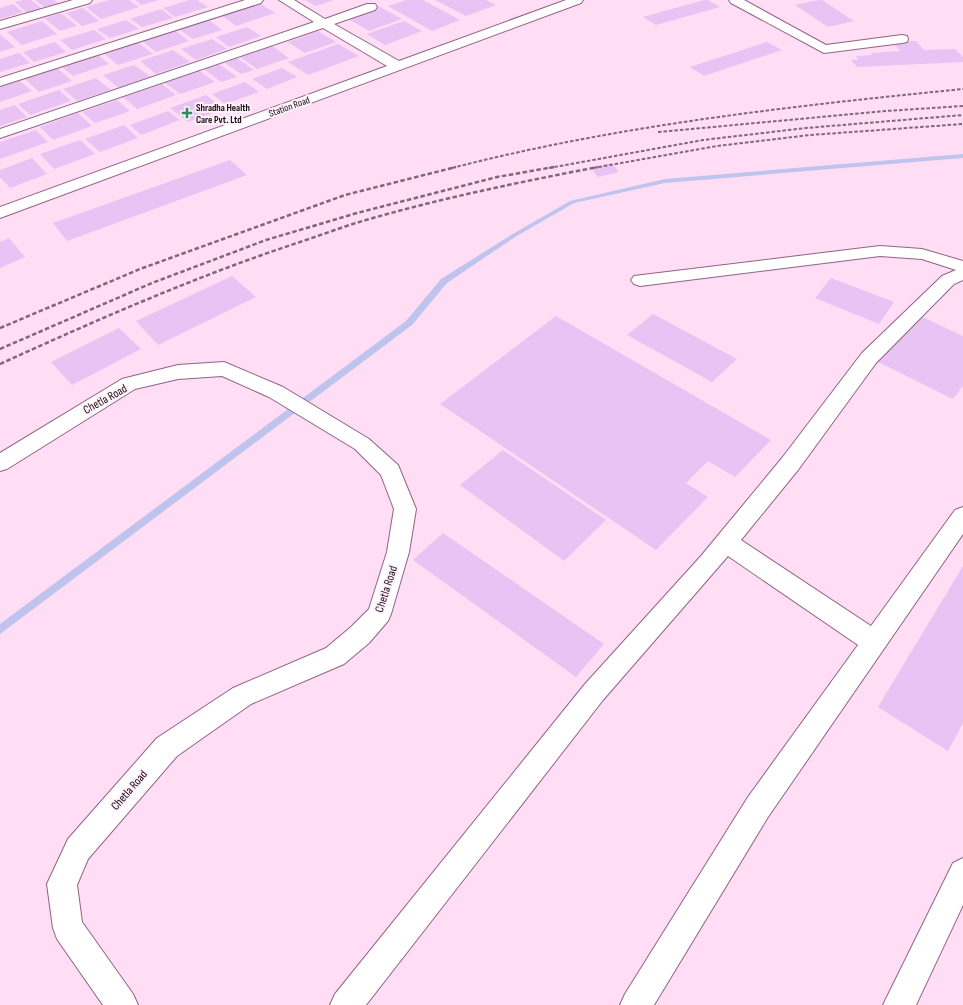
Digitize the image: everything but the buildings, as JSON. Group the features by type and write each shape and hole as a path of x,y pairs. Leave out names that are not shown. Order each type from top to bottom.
{"street":[{"path":"0,25 86,0"},
{"path":"0,82 257,0"},
{"path":"285,0 397,66"},
{"name":"Station Road","path":"0,213 577,0"},
{"path":"735,0 824,49 902,39"},
{"path":"0,134 371,7"},
{"path":"640,280 880,251 906,251 919,253 963,267"},
{"path":"346,1005 594,692 709,563 790,464 869,358 948,280 963,274"},
{"name":"Chetla Road","path":"0,463 129,384 178,372 224,368 276,392 362,444 390,471 405,509 398,552 379,614 360,636 335,656 242,696 167,747 78,849 62,884 68,928 122,1005"},
{"path":"636,1005 758,807 963,516"},
{"path":"726,542 874,642"},
{"path":"899,1005 963,873"}],"waterway":[{"path":"0,630 409,323 444,281 513,236 572,202 665,181 963,156"}],"railway":[{"path":"453,168 578,140 706,119 834,102 963,89"},
{"path":"658,132 886,111 963,106"},
{"path":"549,168 703,140 806,128 963,115"},
{"path":"594,168 717,146 810,135 963,124"},
{"path":"0,349 152,283 266,240 357,213 497,177 554,167"},
{"path":"594,168 598,167"},
{"path":"0,328 140,269 345,195 453,168"},
{"path":"0,364 112,314 188,283 264,254 350,225 452,198 594,168"}],"place":[{"name":"Shradha Health Care Pvt. Ltd","path":"187,113"}]}
